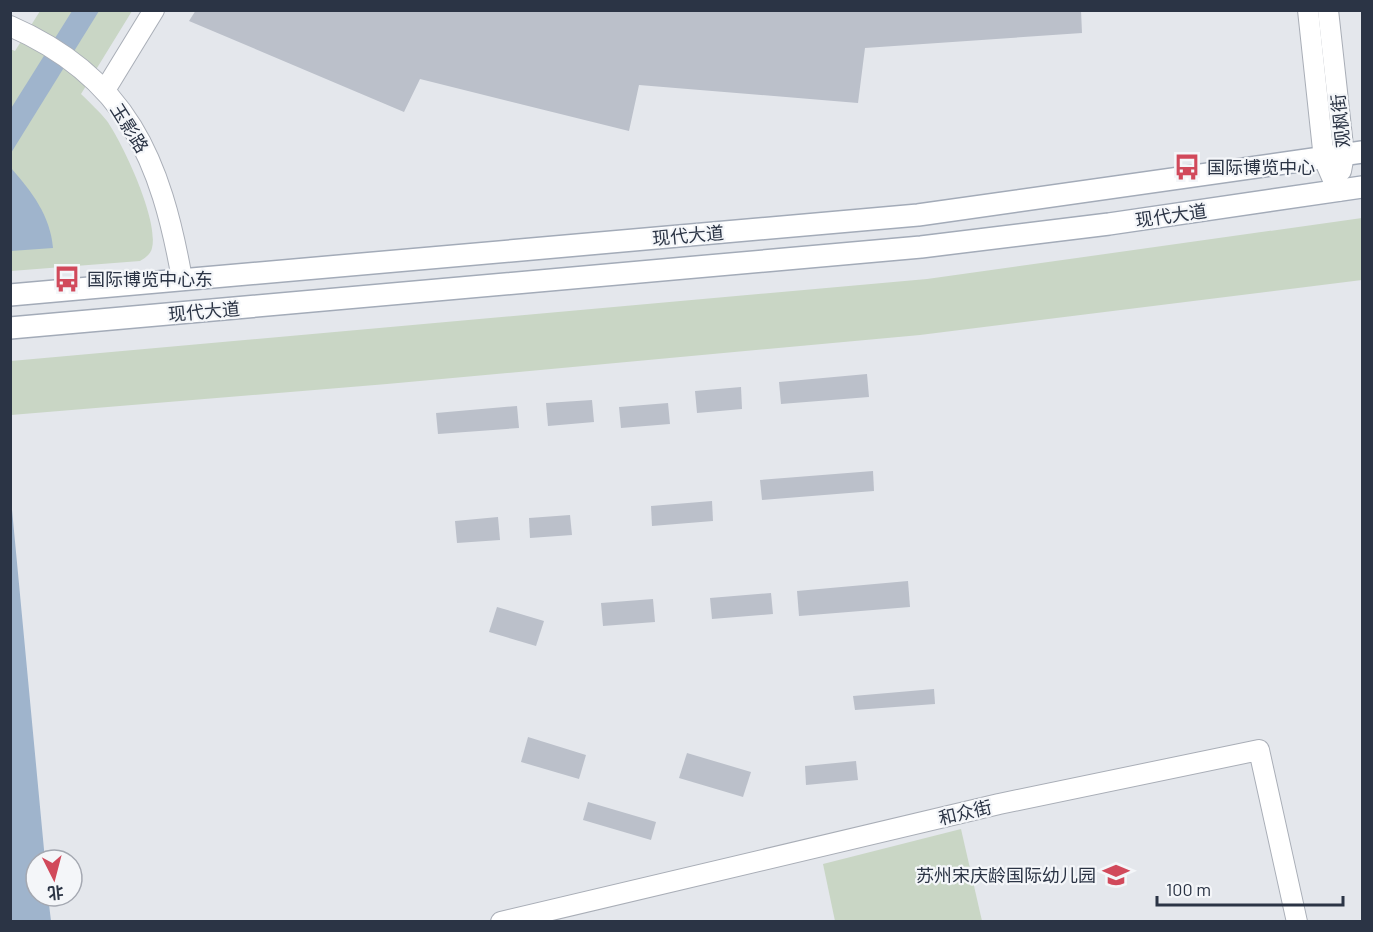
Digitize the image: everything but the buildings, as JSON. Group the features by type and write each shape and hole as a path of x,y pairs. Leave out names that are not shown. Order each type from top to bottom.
{"main road":[{"name":"现代大道","path":"10,295 918,215 1344,155"},
{"name":"现代大道","path":"10,328 921,248 1110,224 1362,187"}],"street":[{"path":"10,25 18,10"},
{"path":"105,90 153,10"},
{"name":"观枫街","path":"1308,10 1344,155"},
{"name":"观枫街","path":"1328,10 1344,155 1338,191"},
{"name":"玉影路","path":"10,25 60,51 84,69 105,90 136,132 153,168 171,223 182,279"},
{"name":"和众街","path":"501,921 999,804 1259,750 1297,921"}],"green space":[{"path":"40,11 132,11 81,94 104,117 114,132 145,202 153,235 152,248 149,254 140,261 11,271 10,49 15,51"},
{"path":"1362,218 1362,280 920,335 387,384 11,415 11,361 927,279"},
{"path":"961,829 982,921 835,921 823,864"}],"water":[{"path":"72,11 99,11 11,153 10,110"},
{"path":"11,168 39,205 48,225 53,248 11,251"},
{"path":"11,499 44,848 24,848 24,908 49,908 51,921 12,921"}],"place":[{"name":"国际博览中心","path":"1187,167"},
{"name":"国际博览中心东","path":"67,279"},
{"name":"苏州宋庆龄国际幼儿园","path":"1116,875"}]}
